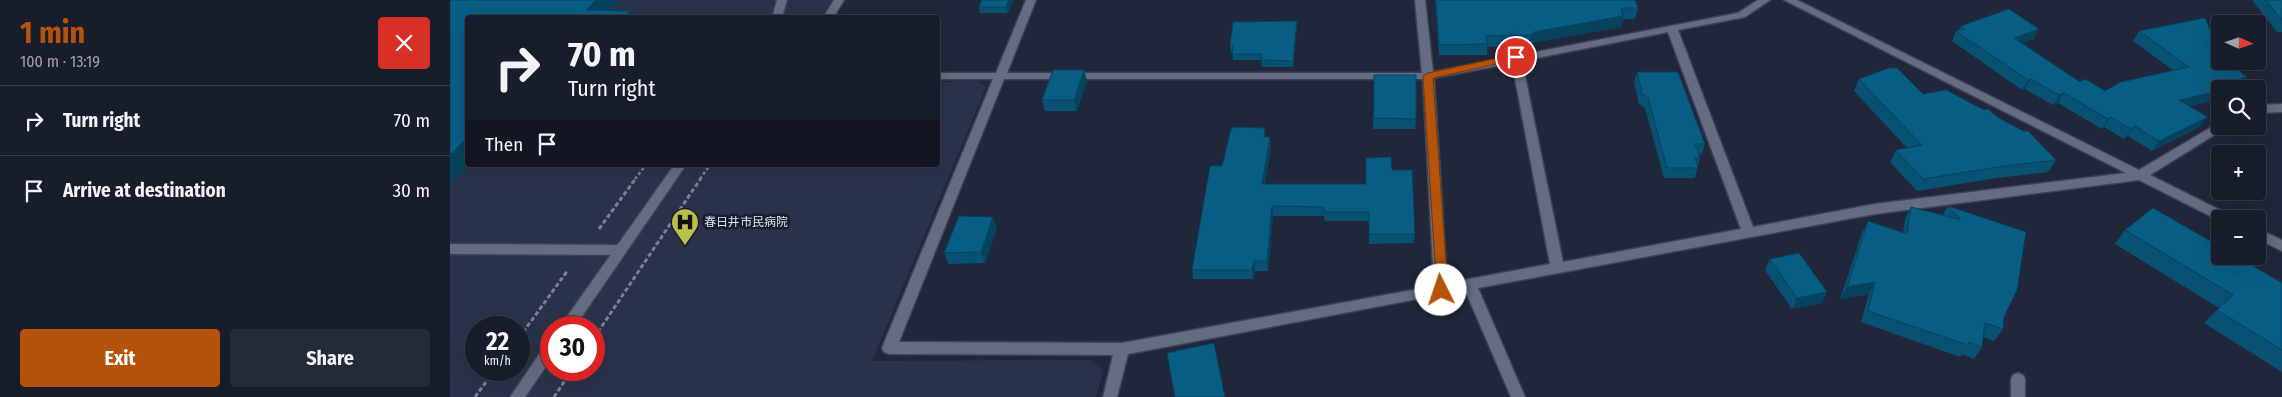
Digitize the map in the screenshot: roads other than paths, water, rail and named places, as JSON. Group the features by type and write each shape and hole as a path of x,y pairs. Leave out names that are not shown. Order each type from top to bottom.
{"street":[{"path":"778,15 782,0"},
{"path":"830,15 840,0"},
{"path":"1031,0 889,348 1122,349 1875,209 2139,176 2211,132"},
{"path":"1420,0 1428,76 1441,290"},
{"path":"940,76 1428,76 1516,57 1741,14 1765,0"},
{"path":"1789,0 2211,211"},
{"path":"1672,28 1749,233"},
{"path":"1516,57 1557,267"},
{"path":"2266,109 2282,108"},
{"path":"574,316 679,167"},
{"path":"2266,238 2282,246"},
{"path":"450,249 620,250"},
{"path":"1469,284 1518,397"},
{"path":"1110,397 1122,349"},
{"path":"517,397 540,364"},
{"path":"2018,378 2018,397"}],"place":[{"name":"春日井市民病院","path":"685,246"}]}
